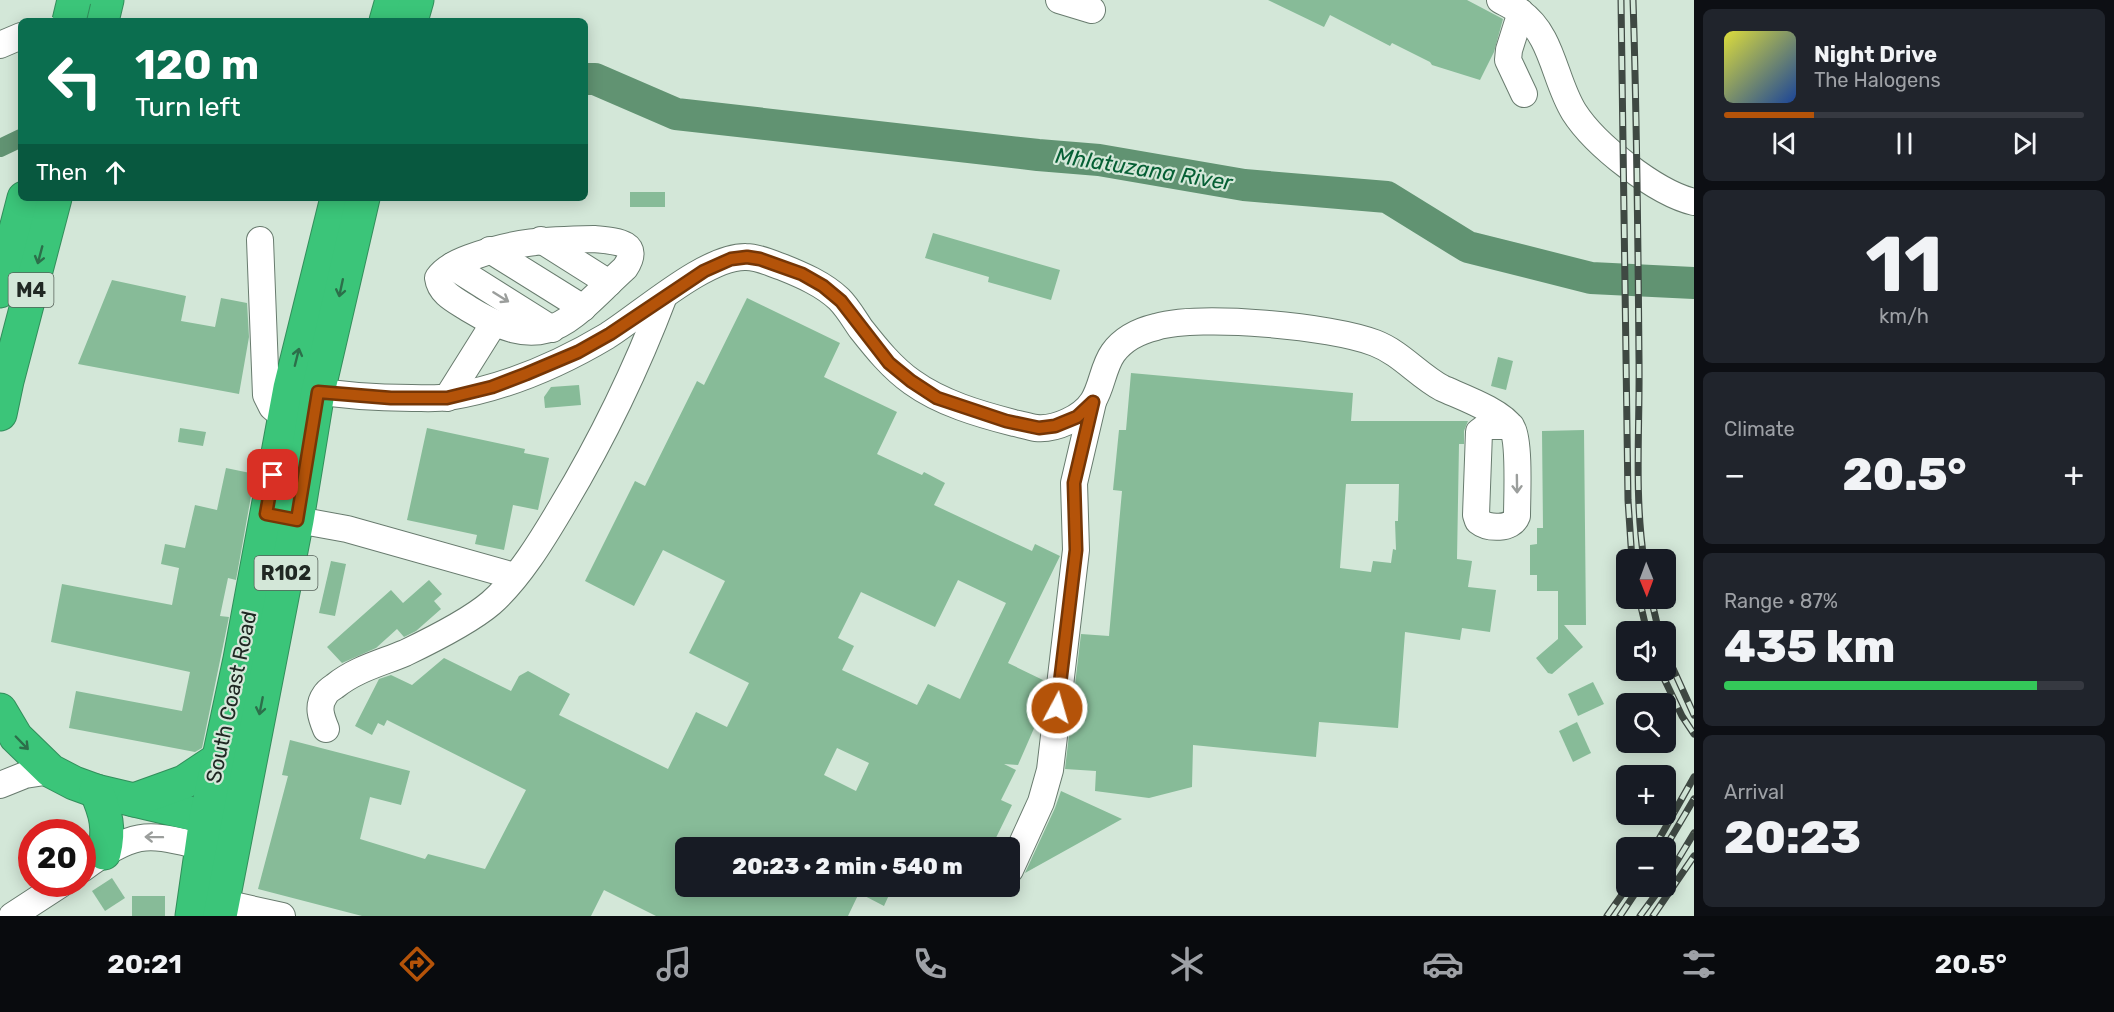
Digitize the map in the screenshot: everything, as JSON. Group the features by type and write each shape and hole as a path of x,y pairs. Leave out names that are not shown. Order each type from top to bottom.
{"highway":[{"path":"70,18 74,0"},
{"path":"103,18 107,0"},
{"path":"387,18 392,0"},
{"path":"412,18 417,0"},
{"name":"M4","path":"0,291 23,201"},
{"name":"M4","path":"0,414 55,201"},
{"name":"South Coast Road","path":"207,908 219,835 263,618 281,517 298,399 340,218 360,201"},
{"name":"South Coast Road","path":"219,835 220,758 255,662"},
{"path":"0,711 16,737 51,771 74,783 134,800 219,835"},
{"path":"134,800 184,782 220,758"},
{"path":"96,791 108,824 108,837 96,856"}],"street":[{"path":"59,18 98,0"},
{"path":"1059,0 1092,10"},
{"path":"1511,6 1508,60 1524,94"},
{"path":"1511,6 1534,25 1545,42 1574,112 1594,135 1618,158 1657,187 1679,198 1694,202"},
{"path":"0,45 18,37"},
{"path":"594,239 623,243 629,248 632,257 609,283 565,322 552,329 535,332 518,331 494,323 459,303 440,288 438,278 441,273 490,250 541,240 594,239"},
{"path":"260,240 266,395 272,407 298,399 447,398 492,387 578,352 610,334 664,296 718,263 747,257 760,259 802,274 823,286 841,301 889,363 937,398 1006,421 1039,428 1055,426 1077,417 1093,402"},
{"path":"541,240 609,283"},
{"path":"490,250 583,308"},
{"path":"452,266 552,329"},
{"path":"326,729 319,712 325,694 342,680 364,668 405,652 460,623 491,603 534,553 582,474 619,403 641,356 664,296"},
{"path":"1020,848 1041,802 1050,771 1076,550 1074,483 1093,402 1112,355 1130,336 1158,326 1184,322 1263,324 1327,331 1373,342 1402,357 1439,386 1491,411 1511,426"},
{"path":"447,398 494,323"},
{"path":"281,517 347,529 514,576"},
{"path":"0,786 25,775 51,771"},
{"path":"96,859 133,839 149,836 168,838 219,835"},
{"path":"12,916 41,897"},
{"path":"207,908 282,916"}],"building":[{"path":"1268,0 1467,0 1503,19 1494,52 1480,80 1432,65 1392,43 1390,46 1330,15 1324,27"},
{"path":"630,192 665,192 665,207 630,207"},
{"path":"933,233 1060,270 1051,300 988,282 989,277 925,258"},
{"path":"112,280 186,296 181,321 215,327 221,298 247,303 249,337 239,394 78,364"},
{"path":"747,298 840,343 824,377 897,412 877,454 922,475 924,472 945,483 934,505 1032,551 1035,544 1060,556 1008,663 1045,681 1042,710 1018,765 1004,764 1016,770 1001,800 1012,805 996,837 675,837 675,897 857,897 848,916 656,916 604,890 591,916 362,916 258,889 288,776 282,775 290,740 410,771 401,805 370,797 360,839 425,859 428,854 485,869 526,790 387,720 384,726 378,723 372,735 355,726 379,679 391,675 412,685 444,658 511,691 519,676 528,671 570,694 559,715 668,769 696,712 727,727 749,683 689,653 725,581 663,550 634,606 585,581 635,481 645,486 697,381 704,385","holes":["958,580 1006,603 960,699 928,684 917,705 842,670 854,646 838,638 861,592 935,627","837,748 869,763 856,791 824,775"]},
{"path":"1498,357 1513,361 1506,390 1491,386"},
{"path":"1131,373 1353,393 1351,421 1468,421 1464,431 1464,444 1459,444 1457,559 1472,561 1468,587 1496,590 1490,632 1462,628 1460,640 1405,632 1398,728 1319,722 1316,757 1193,745 1192,787 1149,798 1095,791 1096,771 1065,769 1081,634 1109,636 1122,491 1113,490 1119,430 1126,430","holes":["1346,484 1399,484 1398,521 1395,521 1396,550 1393,549 1391,563 1373,561 1371,572 1340,568"]},
{"path":"579,385 581,405 545,408 544,397 551,387"},
{"path":"180,428 206,432 203,446 178,442"},
{"path":"427,428 525,449 524,453 549,458 538,510 513,505 504,550 475,544 477,535 407,520"},
{"path":"1584,430 1586,625 1564,625 1583,647 1552,674 1548,673 1536,658 1558,639 1558,591 1537,591 1537,575 1530,575 1530,545 1537,544 1537,528 1543,528 1542,431"},
{"path":"226,468 255,474 236,580 228,578 220,616 229,617 202,748 195,752 69,728 76,691 182,711 190,672 51,642 62,584 172,605 179,568 161,564 165,544 185,548 195,505 217,510"},
{"path":"331,561 346,564 335,616 319,613"},
{"path":"429,580 442,594 434,601 441,609 416,631 404,637 397,629 376,648 342,663 327,647 391,590 403,603"},
{"path":"1593,682 1604,704 1578,716 1568,694"},
{"path":"1577,722 1591,753 1573,762 1559,731"},
{"path":"1061,791 1122,819 1025,873 1055,808"},
{"path":"112,878 125,898 105,911 96,897 96,888"},
{"path":"132,896 165,896 165,916 132,916"},
{"path":"867,897 888,897 884,906"}],"waterway":[{"name":"Mhlatuzana River","path":"588,79 595,79 676,114 1099,160 1244,185 1387,197 1468,247 1591,278 1694,283"},
{"name":"Mhlatuzana River","path":"0,148 18,139"}],"railway":[{"path":"1621,0 1628,500 1631,549"},
{"path":"1633,0 1638,225 1638,485 1643,549"},
{"path":"1642,609 1644,621"},
{"path":"1654,609 1656,621"},
{"path":"1676,675 1694,715"},
{"path":"1665,681 1682,716 1694,734"},
{"path":"1660,837 1694,777"},
{"path":"1672,837 1694,799"},
{"path":"1676,863 1694,833"},
{"path":"1653,916 1694,856"},
{"path":"1607,916 1620,897"},
{"path":"1620,916 1633,897"},
{"path":"1640,916 1654,897"}],"route":[{"path":"273,475 266,514 297,520 318,392 391,398 447,398 492,387 578,352 610,334 664,296 718,263 747,257 760,259 802,274 823,286 841,301 889,363 937,398 1006,421 1039,428 1055,426 1077,417 1093,402 1074,483 1076,550 1057,708"}]}
